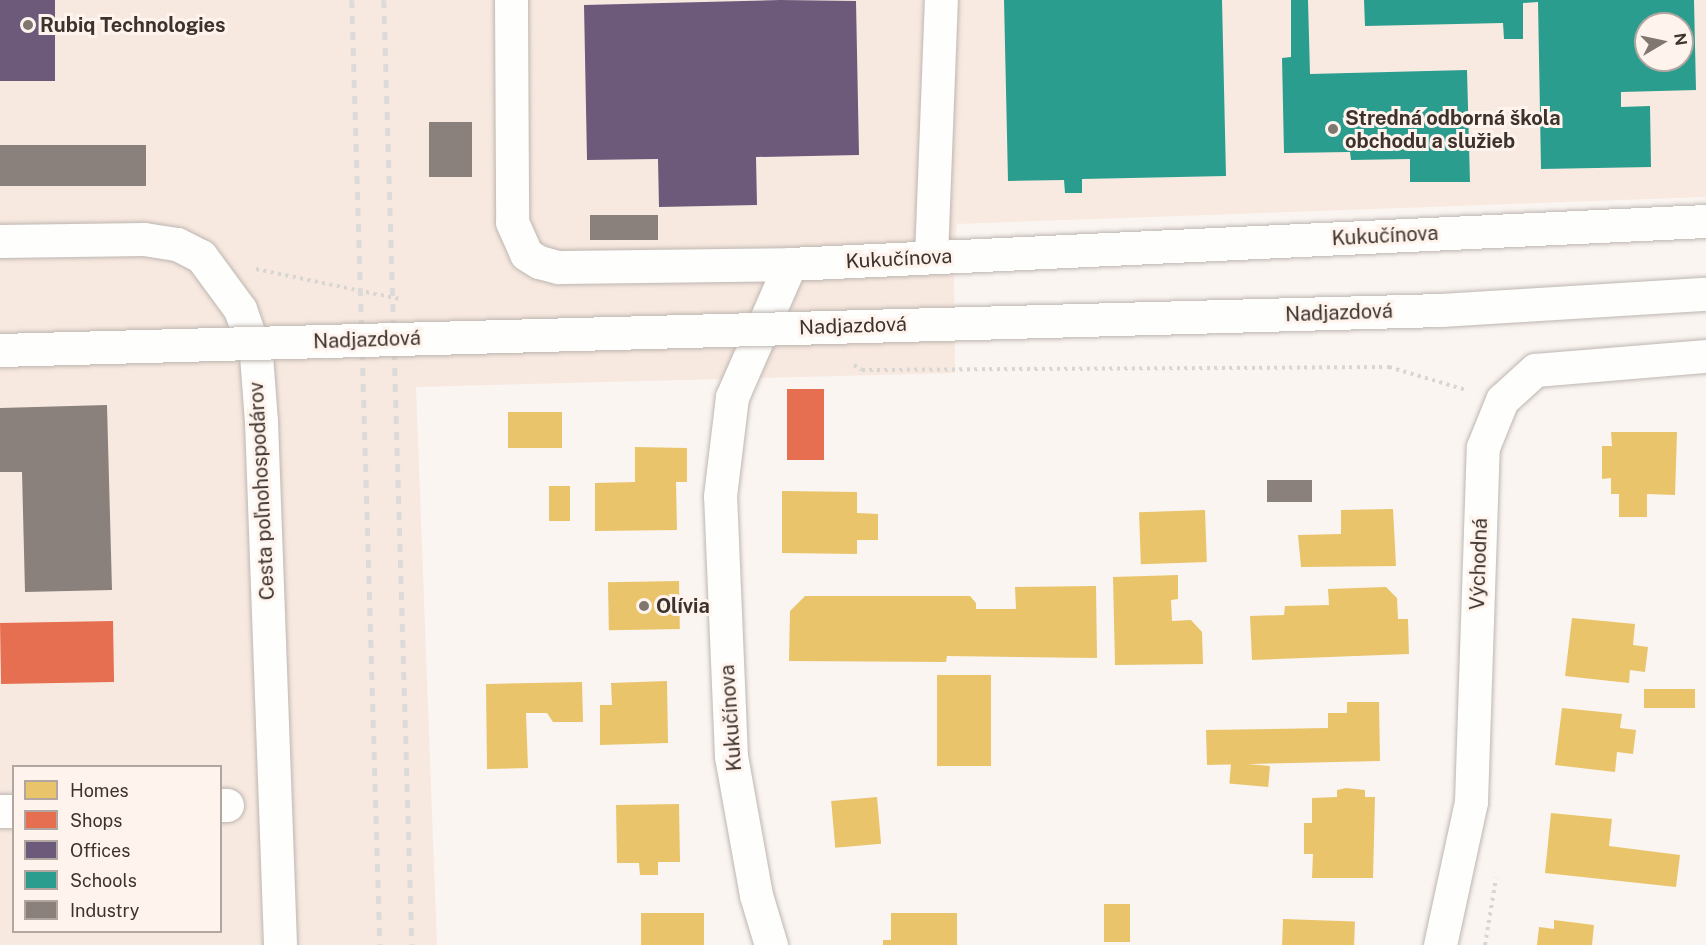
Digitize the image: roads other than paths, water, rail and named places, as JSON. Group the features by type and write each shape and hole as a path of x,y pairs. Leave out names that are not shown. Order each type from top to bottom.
{"street":[{"path":"511,0 512,222 526,254 539,262 558,267 790,264"},
{"path":"931,257 941,0"},
{"name":"Kukučínova","path":"771,945 756,895 732,756 720,496 732,397 790,264 1706,220"},
{"name":"Cesta poľnohospodárov","path":"0,241 144,239 177,244 201,256 240,309 256,355 279,945"},
{"name":"Nadjazdová","path":"0,350 1441,310 1706,294"},
{"name":"Východná","path":"1440,945 1471,802 1483,447 1502,400 1535,370 1706,356"}],"railway":[{"path":"352,0 380,945"},
{"path":"384,0 412,945"}],"place":[{"name":"Rubiq Technologies","path":"28,25"},
{"name":"Stredná odborná škola obchodu a služieb","path":"1333,129"},
{"name":"Olívia","path":"644,606"}]}
